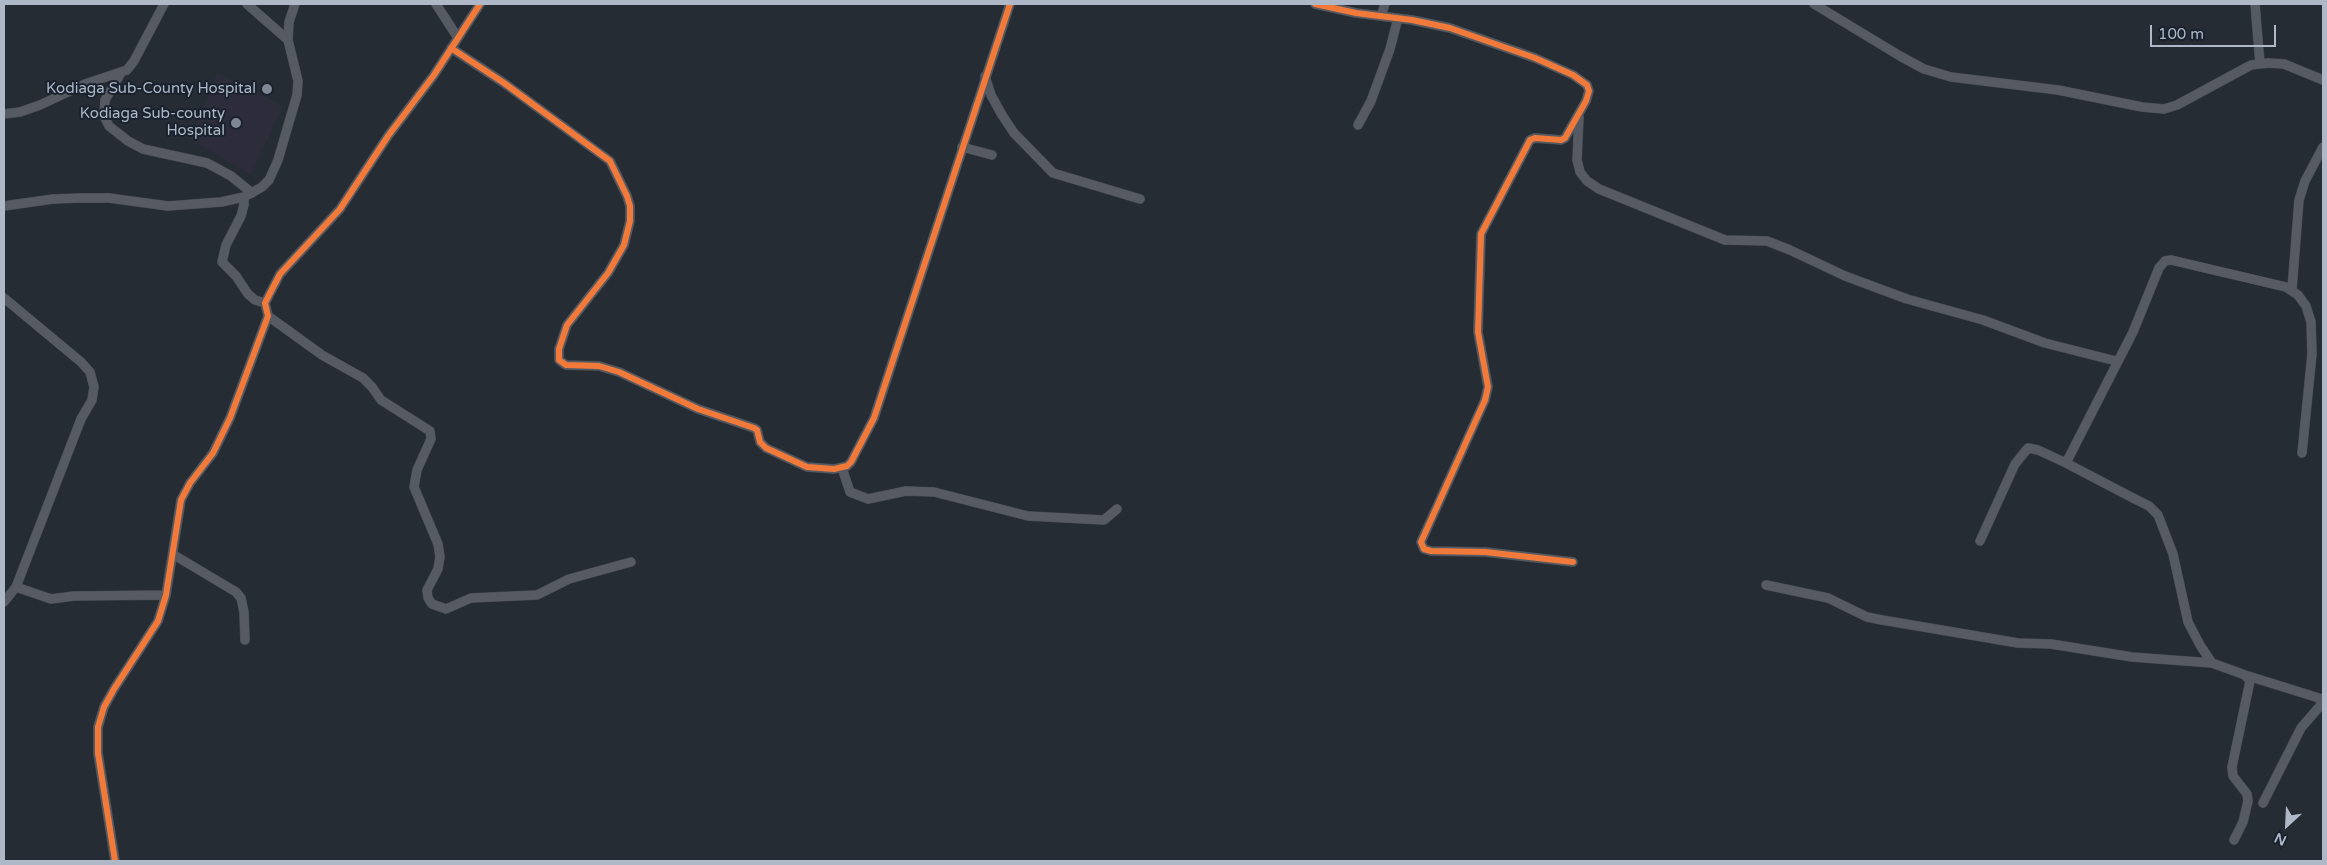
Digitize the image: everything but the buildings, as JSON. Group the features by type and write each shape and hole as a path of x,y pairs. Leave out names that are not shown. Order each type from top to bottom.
{"street":[{"path":"164,4 134,61 121,74 105,100 104,116 109,126 128,141 143,149 207,163 231,176 248,195"},
{"path":"247,4 288,40"},
{"path":"4,206 52,199 108,198 168,206 221,202 248,195 269,180 278,160 295,103 298,81 288,40 289,22 296,4"},
{"path":"436,4 458,38"},
{"path":"115,861 98,753 98,727 104,707 158,620 166,595 174,555 176,518 181,500 190,483 213,453 230,418 268,316 265,303 280,274 340,209 480,4"},
{"path":"451,48 497,78 610,161 627,196 630,206 630,221 624,244 608,272 568,325 559,349 559,360 566,364 599,366 619,372 698,408 754,428 757,430 760,442 766,448 807,467 842,468 851,462 874,418 1010,4"},
{"path":"1315,4 1356,14 1398,18 1450,28 1534,58 1572,75 1587,85 1589,91 1579,116 1571,130 1561,140 1535,138 1530,140 1481,234 1478,332 1488,387 1485,400 1421,542 1424,549 1431,551 1485,552 1573,562"},
{"path":"1381,16 1385,4"},
{"path":"2255,4 2260,64"},
{"path":"1818,5 1924,69 1951,77 2058,90 2142,107 2164,109 2177,105 2251,65 2284,64 2323,80"},
{"path":"1358,125 1371,101 1398,18"},
{"path":"4,114 27,110 85,84 121,74"},
{"path":"985,76 991,95 1014,133 1053,173 1140,198"},
{"path":"1579,116 1577,160 1580,172 1587,181 1599,189 1725,240 1767,241 1845,276 1907,299 1983,320 2045,342 2116,361"},
{"path":"962,147 992,155"},
{"path":"2292,290 2299,200 2305,181 2323,147"},
{"path":"248,195 241,216 226,245 222,262 236,276 248,294 255,300 265,303"},
{"path":"2066,463 2116,361 2133,332 2159,268 2165,260 2188,263 2292,290 2306,306 2311,322 2312,354 2302,452"},
{"path":"4,298 81,362 90,372 94,387 92,400 81,420 16,587 4,602"},
{"path":"268,316 322,355 362,378 372,386 381,400 430,431 431,439 417,470 414,487 438,544 440,557 438,569 427,590 428,598 432,604 446,609 471,598 537,595 569,579 631,562"},
{"path":"1980,541 2015,464 2024,451 2032,448 2066,463 2149,506 2158,515 2173,554 2188,622 2200,646 2212,663"},
{"path":"842,468 850,492 868,499 906,491 934,492 1028,516 1104,520 1117,509"},
{"path":"174,555 236,592 241,598 244,612 245,640"},
{"path":"1766,585 1828,598 1867,617 1882,620 2018,643 2051,644 2132,657 2212,663 2322,700 2320,706 2301,728 2263,804"},
{"path":"16,587 51,599 74,596 166,595"},
{"path":"2234,840 2243,822 2248,801 2247,794 2234,776 2232,767 2242,708 2250,685 2245,675"}],"shaded area":[{"name":"Kodiaga Sub-county Hospital","path":"217,73 283,106 251,175 190,139"}],"cycle path":[{"path":"115,861 98,753 98,727 104,707 114,689 158,621 166,595 181,500 190,483 213,453 230,418 268,316 265,303 280,274 340,209 388,136 434,75 480,4"},
{"path":"451,48 504,83 610,161 627,196 630,206 630,221 624,245 608,273 567,325 559,349 559,360 566,365 599,366 619,372 698,409 754,428 757,430 760,442 766,448 807,467 834,469 847,466 851,462 874,418 1010,4"},
{"path":"1315,4 1356,13 1412,20 1450,28 1535,58 1573,75 1587,85 1589,91 1586,101 1565,138 1561,140 1535,138 1530,140 1481,234 1478,332 1488,387 1485,400 1421,542 1424,549 1431,551 1485,552 1573,562"}],"place":[{"name":"Kodiaga Sub-County Hospital","path":"267,89"},
{"name":"Kodiaga Sub-county Hospital","path":"236,123"}]}
